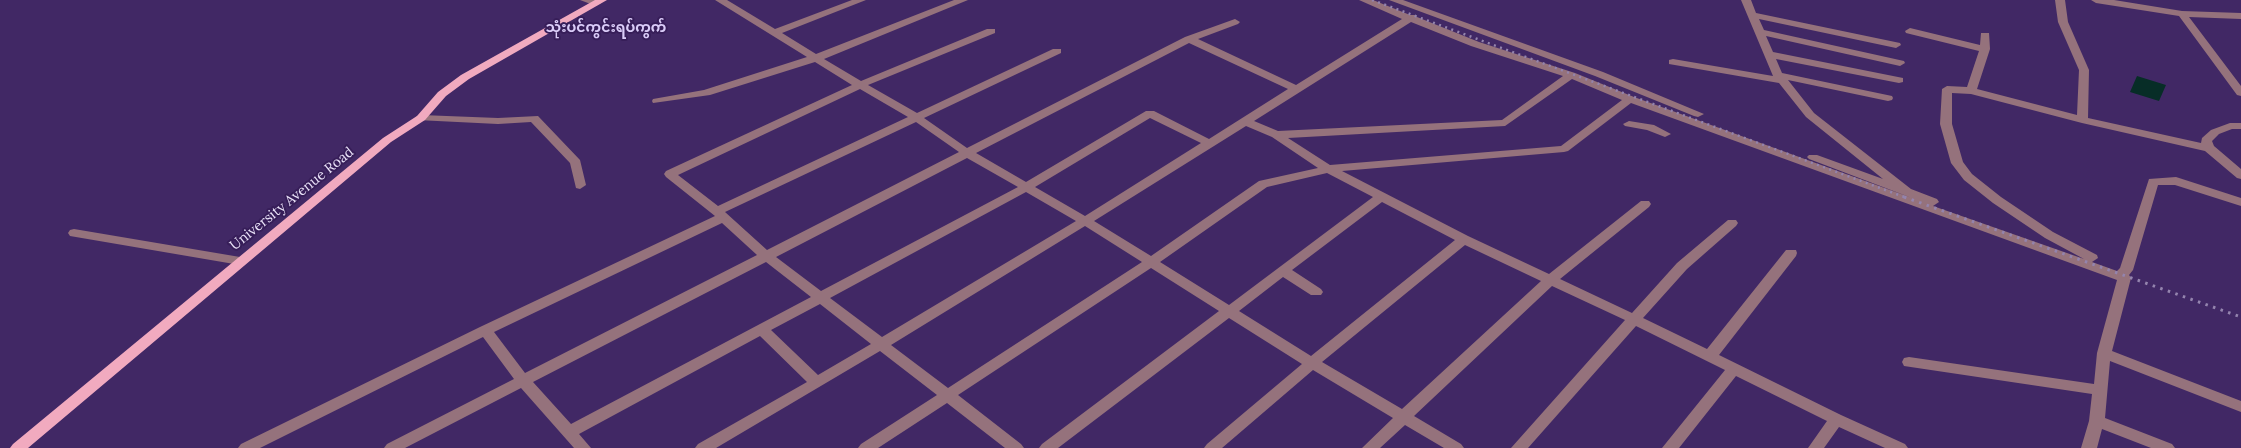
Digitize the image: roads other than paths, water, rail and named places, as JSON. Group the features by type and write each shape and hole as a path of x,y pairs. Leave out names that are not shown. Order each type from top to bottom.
{"main road":[{"name":"University Avenue Road","path":"18,448 387,140 422,118 442,94 465,77 594,1"}],"street":[{"path":"720,0 916,117 967,153 1085,221 1312,363 1456,448"},
{"path":"773,33 861,0"},
{"path":"657,101 706,93 816,58 963,0"},
{"path":"1364,0 1412,17 1475,44 1571,75 1630,99 1895,197 2124,274"},
{"path":"1394,0 1405,2 1599,74 1721,124 1907,192 1970,218 2058,250 2092,258"},
{"path":"1746,0 1780,78 1810,115 1907,192"},
{"path":"2060,0 2063,22 2084,70 2082,120"},
{"path":"2096,0 2182,14 2241,16"},
{"path":"2182,14 2241,93"},
{"path":"1753,15 1896,46"},
{"path":"703,448 817,383 1085,221 1412,17"},
{"path":"392,448 1189,39 1235,22"},
{"path":"990,31 860,85 670,174 721,214 765,255 1016,448"},
{"path":"1910,31 1985,49"},
{"path":"1761,32 1900,63"},
{"path":"1971,91 1985,49 1984,35"},
{"path":"1189,39 1296,90"},
{"path":"246,448 916,117 1056,51"},
{"path":"1769,54 1899,80"},
{"path":"1673,62 1780,78 1888,98"},
{"path":"1276,135 1505,123 1571,75"},
{"path":"2124,274 2049,235 1997,200 1968,177 1957,163 1946,124 1947,89 1971,91 2082,120 2209,148 2241,175"},
{"path":"866,448 1151,262 1263,184 1328,169 1564,149 1630,99"},
{"path":"569,432 820,296 1027,187 1150,113 1211,144"},
{"path":"1648,130 1671,113"},
{"path":"422,118 498,121 534,118 576,162 580,185"},
{"path":"1245,121 1276,135 1328,169 1464,239 1836,419 1900,448"},
{"path":"1629,124 1665,134"},
{"path":"2209,148 2206,140 2215,132 2230,126 2241,126"},
{"path":"2089,448 2098,421 2104,352 2124,274 2153,182 2176,181 2241,202"},
{"path":"1047,448 1382,196"},
{"path":"1370,448 1550,280 1645,204"},
{"path":"1519,448 1682,266 1732,223"},
{"path":"74,233 240,261"},
{"path":"1212,448 1312,363 1464,239"},
{"path":"1708,357 1791,253"},
{"path":"1282,270 1316,292"},
{"path":"761,328 817,383"},
{"path":"485,330 522,380 582,448"},
{"path":"2104,352 2241,407"},
{"path":"1909,362 2100,390"},
{"path":"1670,448 1734,369"},
{"path":"1816,448 1836,419"},
{"path":"2098,421 2167,448"}],"railway":[{"path":"1372,0 1907,198"},
{"path":"1904,197 2241,317"}],"district":[{"name":"သုံးပင်ကွင်းရပ်ကွက်","path":"606,28"}]}
